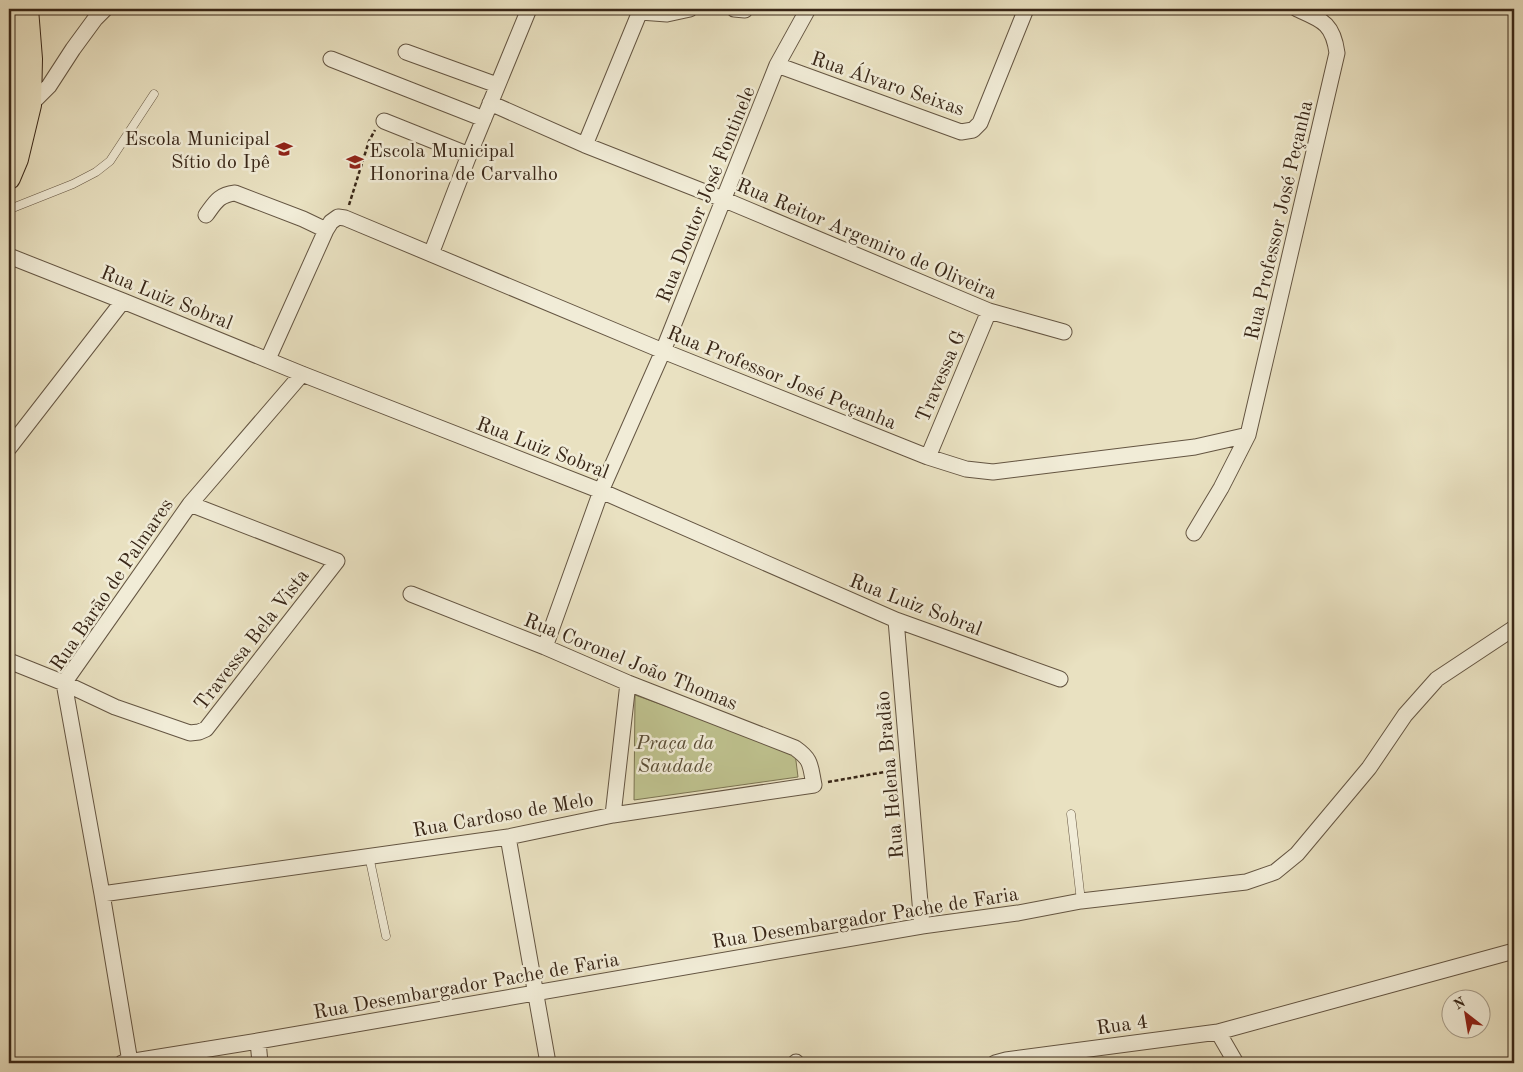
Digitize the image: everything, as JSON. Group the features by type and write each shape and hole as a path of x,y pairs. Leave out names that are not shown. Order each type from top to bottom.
{"main road":[{"path":"9,129 14,107 18,70 11,9"},
{"path":"9,178 17,159 30,105 31,59 27,9"}],"street":[{"path":"30,105 49,86 79,41 105,9"},
{"path":"431,254 529,9"},
{"path":"585,145 640,10 668,14 690,9"},
{"name":"Rua Doutor José Fontinele","path":"545,647 601,491 663,351 778,65 808,9"},
{"name":"Rua Álvaro Seixas","path":"778,65 961,132 972,130 980,123 1026,9"},
{"name":"Rua Professor José Peçanha","path":"1194,533 1221,488 1248,435 1337,53 1336,40 1332,31 1320,19 1297,9"},
{"path":"406,52 498,85"},
{"path":"331,59 484,119"},
{"name":"Rua Reitor Argemiro de Oliveira","path":"490,104 585,145 725,200 989,312 1064,332"},
{"path":"384,121 469,155"},
{"path":"206,215 218,199 226,194 235,193 326,230"},
{"path":"268,359 326,230 331,222 338,217 345,218"},
{"name":"Rua Professor José Peçanha","path":"345,218 663,351 928,457 966,469 993,472 1195,447 1248,435"},
{"name":"Rua Luiz Sobral","path":"9,256 302,374 601,491 896,620 1060,679"},
{"path":"9,448 124,301"},
{"name":"Travessa G","path":"928,457 989,312"},
{"name":"Rua Barão de Palmares","path":"126,1063 102,894 64,683 190,504 302,374"},
{"name":"Travessa Bela Vista","path":"64,683 115,707 190,733 206,729 338,561 190,504"},
{"name":"Rua Coronel João Thomas","path":"411,594 545,647 628,683 795,748 805,755 810,762 814,785"},
{"name":"Rua Helena Bradão","path":"896,620 922,926"},
{"name":"Rua Desembargador Pache de Faria","path":"126,1063 922,926 1018,913 1081,901 1246,882 1275,872 1297,854 1369,768 1405,715 1437,679 1514,628"},
{"path":"9,661 64,683"},
{"path":"613,815 628,683"},
{"name":"Rua Cardoso de Melo","path":"102,894 508,837 613,815 814,785"},
{"path":"508,837 548,1063"},
{"name":"Rua 4","path":"996,1063 1104,1046 1218,1032 1514,951"},
{"path":"1218,1032 1236,1063"},
{"path":"258,1041 260,1063"}],"lane":[{"path":"9,208 73,184 103,167 110,161 154,94"},
{"path":"1071,814 1081,901"},
{"path":"369,856 386,936"}],"path":[{"path":"345,218 369,141 373,132 384,121"},
{"path":"814,785 909,768"}],"green space":[{"name":"Praça da Saudade","path":"635,695 795,753 798,777 634,800"}],"place":[{"name":"Escola Municipal Sítio do Ipê","path":"284,149"},
{"name":"Escola Municipal Honorina de Carvalho","path":"355,162"}]}
